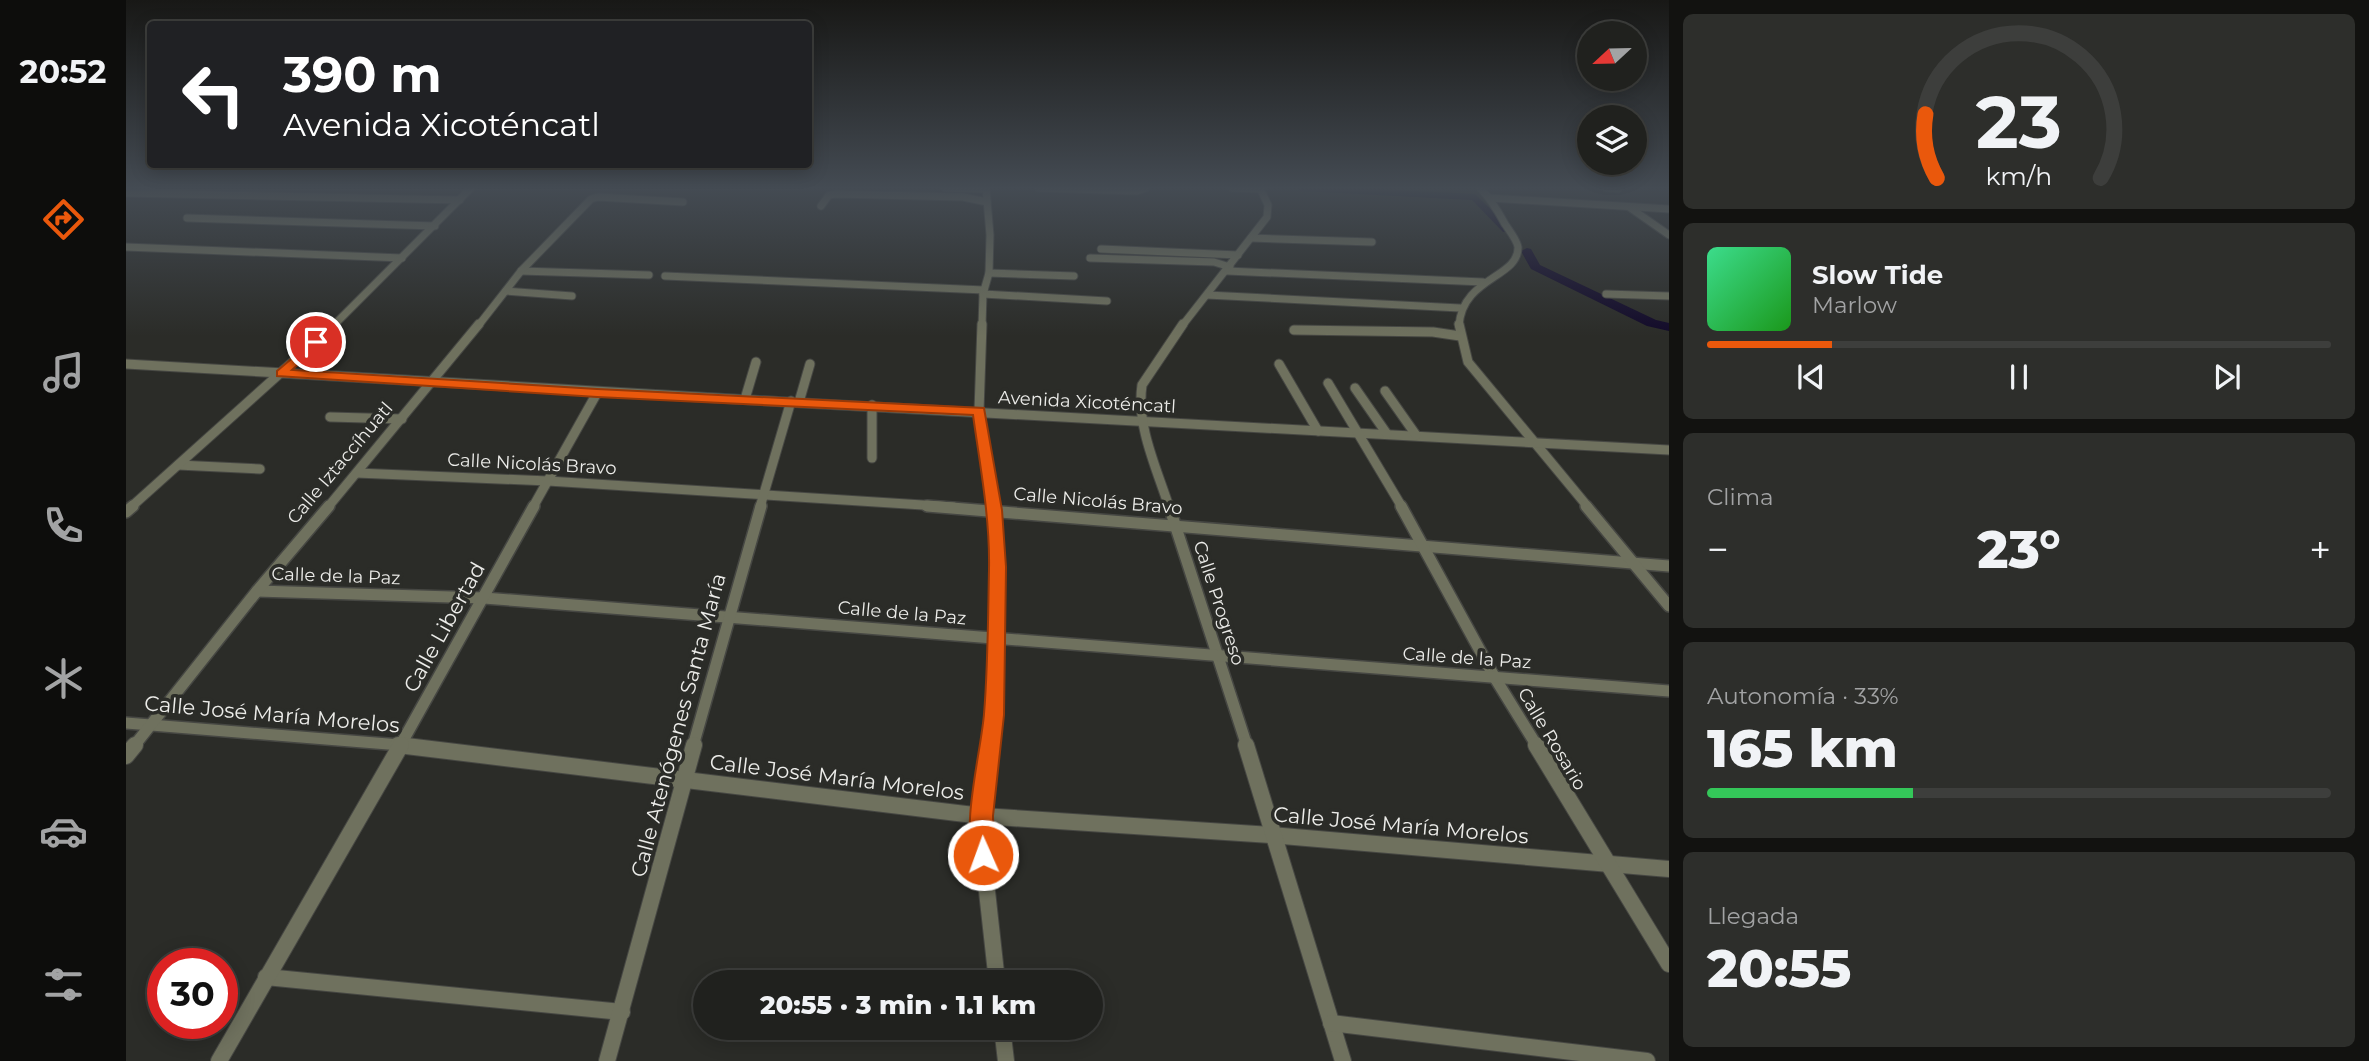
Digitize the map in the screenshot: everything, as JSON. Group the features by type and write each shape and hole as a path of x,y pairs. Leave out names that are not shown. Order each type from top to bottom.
{"street":[{"path":"126,512 350,311 423,238"},
{"name":"Calle Iztaccíhuatl","path":"126,756 257,591 432,384 521,271 554,238"},
{"path":"988,238 989,273 983,292 979,411 994,510 998,567 994,715 982,816 983,855 996,970"},
{"path":"1251,238 1372,242"},
{"name":"Calle Progreso","path":"1251,238 1179,330 1142,385 1139,395 1143,421 1220,658 1271,835 1343,1061"},
{"path":"1514,238 1518,244 1516,260 1511,266 1483,282 1460,308 1460,336 1468,362 1669,606"},
{"path":"127,248 402,258"},
{"path":"1101,249 1238,255"},
{"path":"1090,258 1214,262 1228,269 1483,282"},
{"path":"521,271 649,275"},
{"path":"989,273 1074,276"},
{"path":"665,276 1107,301"},
{"path":"506,291 572,296"},
{"path":"1669,297 1606,293 1669,297"},
{"path":"1207,295 1460,308"},
{"path":"1294,330 1433,332 1460,336"},
{"path":"745,399 756,362"},
{"name":"Avenida Xicoténcatl","path":"126,364 432,384 872,405 1669,450"},
{"name":"Calle Atenógenes Santa María","path":"607,1061 764,495 810,364"},
{"path":"1279,364 1318,431"},
{"name":"Calle Rosario","path":"1328,383 1425,546 1494,678 1669,964"},
{"path":"1355,388 1387,434"},
{"path":"1385,391 1416,435"},
{"name":"Calle Libertad","path":"219,1061 401,745 597,393"},
{"path":"872,405 872,458"},
{"path":"330,416 402,419"},
{"path":"178,465 260,469"},
{"name":"Calle Nicolás Bravo","path":"357,473 548,481 994,510 1669,566"},
{"name":"Calle de la Paz","path":"257,591 484,598 1220,658 1669,691"},
{"name":"Calle José María Morelos","path":"126,723 401,745 982,816 1271,835 1669,869"},
{"path":"266,977 622,1012"},
{"path":"1331,1023 1647,1061"},
{"path":"1004,1040 1006,1061"}],"waterway":[{"path":"1527,251 1535,267 1652,323 1669,327"}],"route":[{"path":"316,342 281,373 597,393 979,411 994,510 998,567 994,715 982,816 983,855"}]}
